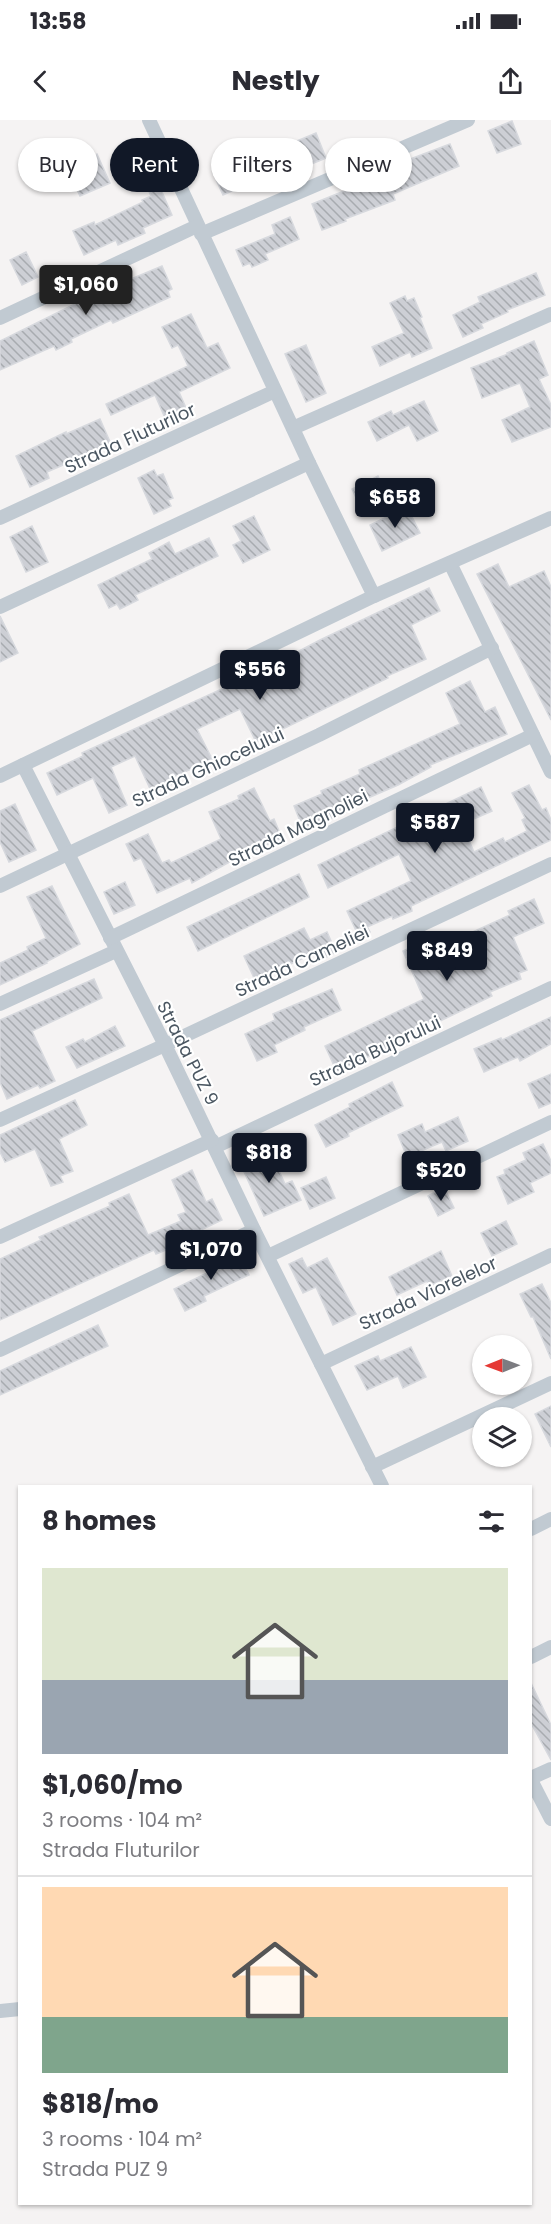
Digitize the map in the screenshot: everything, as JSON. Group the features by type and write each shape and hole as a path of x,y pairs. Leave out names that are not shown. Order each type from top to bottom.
{"street":[{"path":"149,120 309,463 374,596"},
{"path":"0,318 199,230 468,120"},
{"path":"293,428 551,314"},
{"name":"Strada Fluturilor","path":"0,518 275,391"},
{"path":"0,607 309,463"},
{"path":"0,776 374,596 551,518"},
{"path":"450,563 551,772"},
{"name":"Strada Ghiocelului","path":"0,886 308,740 492,648"},
{"name":"Strada Magnoliei","path":"0,1004 113,944 533,735"},
{"name":"Strada PUZ 9","path":"23,765 165,1045 254,1230 381,1485"},
{"name":"Strada Cameliei","path":"0,1120 551,864"},
{"name":"Strada Bujorului","path":"0,1238 213,1144 551,988"},
{"path":"268,1256 551,1122"},
{"path":"0,1350 254,1230"},
{"name":"Strada Viorelelor","path":"321,1364 551,1255"},
{"path":"372,1467 551,1383"},
{"path":"532,1528 551,1519"},
{"path":"532,1656 551,1647"},
{"path":"532,1778 551,1769"},
{"path":"532,1781 551,1819"},
{"path":"0,2011 18,2009"}],"building":[{"path":"512,121 521,144 497,153 488,131"},
{"path":"316,133 325,158 313,163 313,138 304,138"},
{"path":"450,144 459,166 412,186 412,158"},
{"path":"98,156 110,183 98,188"},
{"path":"149,192 162,192 172,215 143,228 145,233 118,245 116,240 84,255 73,231 94,222 95,225 151,196"},
{"path":"342,192 398,192 393,194 395,200 322,230 312,204"},
{"path":"290,217 299,239 265,254 268,260 252,267 250,263 243,266 236,250 275,234 272,225"},
{"path":"26,252 38,277 22,285 10,260"},
{"path":"162,266 172,289 168,291 170,297 113,323 111,320 71,339 72,342 56,350 54,346 0,370 0,341 93,295"},
{"path":"536,273 545,295 507,310 508,312 481,324 483,328 463,337 453,315 480,302 478,297"},
{"path":"405,296 407,301 414,298 432,348 412,357 410,352 380,366 372,347 404,333 390,303"},
{"path":"191,314 207,348 218,343 230,368 179,392 186,408 165,418 155,395 111,415 106,404 188,366 178,345 172,348 162,327"},
{"path":"534,341 548,375 539,379 551,405 551,427 512,442 502,420 530,407 520,383 482,398 471,368"},
{"path":"306,345 326,393 306,402 285,354"},
{"path":"424,401 438,431 417,441 409,425 377,441 368,422 391,411 393,415"},
{"path":"100,419 111,444 47,472 49,478 30,487 16,456 66,432 66,434"},
{"path":"154,470 157,476 163,474 173,498 168,500 171,506 154,514 138,478"},
{"path":"378,476 386,491 359,504 352,489"},
{"path":"407,507 420,533 382,551 370,525"},
{"path":"254,516 270,550 243,563 233,545 241,541 233,526"},
{"path":"32,526 48,562 26,572 10,537"},
{"path":"209,538 218,556 135,595 138,600 120,609 117,604 109,608 98,585 152,559 149,553 169,542 175,554"},
{"path":"498,564 509,587 544,571 551,587 551,720 477,574"},
{"path":"429,588 440,611 411,625 426,659 387,676 388,678 256,742 240,709 197,729 212,759 174,777 177,782 152,793 135,756 111,767 127,805 109,813 93,778 57,795 47,773 83,756 82,753 261,671"},
{"path":"0,616 18,653 0,662"},
{"path":"470,681 485,712 495,707 507,734 430,765 431,767 398,785 354,804 355,808 304,831 294,806 360,774 359,770 460,724 446,693"},
{"path":"529,785 542,810 546,808 551,820 551,840 411,906 412,911 393,919 392,916 367,927 370,932 359,937 347,911 411,881 399,854 328,888 318,865 481,787 492,811 462,824 474,852 503,838 505,842 527,831 522,820 525,818 512,793"},
{"path":"254,788 270,821 274,819 282,838 242,855 192,883 190,878 157,893 141,858 134,861 126,844 148,834 162,863 169,860 171,863 221,839 209,812 239,799 238,796"},
{"path":"15,804 36,850 9,862 0,842 0,811"},
{"path":"299,874 309,897 198,951 187,927"},
{"path":"125,882 135,905 114,914 104,892"},
{"path":"52,886 80,944 47,963 0,985 0,963 28,950 27,947 46,938 27,897"},
{"path":"534,899 544,923 513,937 527,970 519,973 521,979 490,992 492,996 438,1022 436,1018 392,1040 394,1044 337,1072 325,1046 424,999 403,951 424,941 429,952 510,915 508,911"},
{"path":"304,928 310,940 327,932 336,952 323,959 319,951 255,980 244,956"},
{"path":"94,979 102,998 32,1031 55,1081 40,1088 38,1085 7,1099 0,1082 0,1020"},
{"path":"332,989 341,1010 304,1027 305,1030 274,1045 277,1052 257,1061 245,1034 275,1020 273,1014"},
{"path":"551,1017 551,1044 520,1061 518,1057 484,1072 474,1049 501,1038 502,1040"},
{"path":"115,1026 125,1046 77,1068 66,1047 83,1039 85,1042"},
{"path":"551,1074 551,1103 539,1108 528,1084"},
{"path":"392,1082 403,1106 348,1133 349,1136 326,1147 315,1125"},
{"path":"75,1100 87,1125 59,1139 73,1171 60,1176 63,1182 51,1186 35,1149 5,1162 0,1152 0,1135"},
{"path":"458,1117 468,1141 446,1151 442,1142 407,1157 398,1135 422,1124 425,1132"},
{"path":"543,1144 551,1161 551,1173 530,1183 534,1192 508,1204 497,1177 505,1174 504,1170 526,1160 523,1153"},
{"path":"270,1151 285,1184 292,1181 301,1200 264,1216 241,1165"},
{"path":"192,1170 206,1202 212,1199 222,1220 172,1244 173,1247 156,1254 154,1250 0,1320 0,1259 41,1240 39,1237 110,1206 109,1203 129,1194 148,1235 181,1221 178,1215 186,1212 172,1180"},
{"path":"326,1177 335,1198 310,1209 301,1188"},
{"path":"444,1187 454,1208 438,1216 428,1196"},
{"path":"506,1221 517,1244 492,1256 481,1233"},
{"path":"441,1251 452,1276 429,1286 427,1281 397,1295 389,1277"},
{"path":"238,1253 249,1275 204,1296 206,1301 185,1311 174,1289 207,1273 205,1269"},
{"path":"302,1258 307,1268 327,1258 356,1314 333,1325 316,1287 303,1293 289,1264"},
{"path":"542,1284 551,1303 551,1359 533,1317 520,1294"},
{"path":"98,1325 108,1346 0,1395 0,1371"},
{"path":"411,1347 426,1377 403,1388 398,1376 367,1390 355,1366 378,1356 380,1361"},
{"path":"551,1406 551,1447 535,1414"},
{"path":"532,1685 551,1725 551,1760 532,1725"}]}
